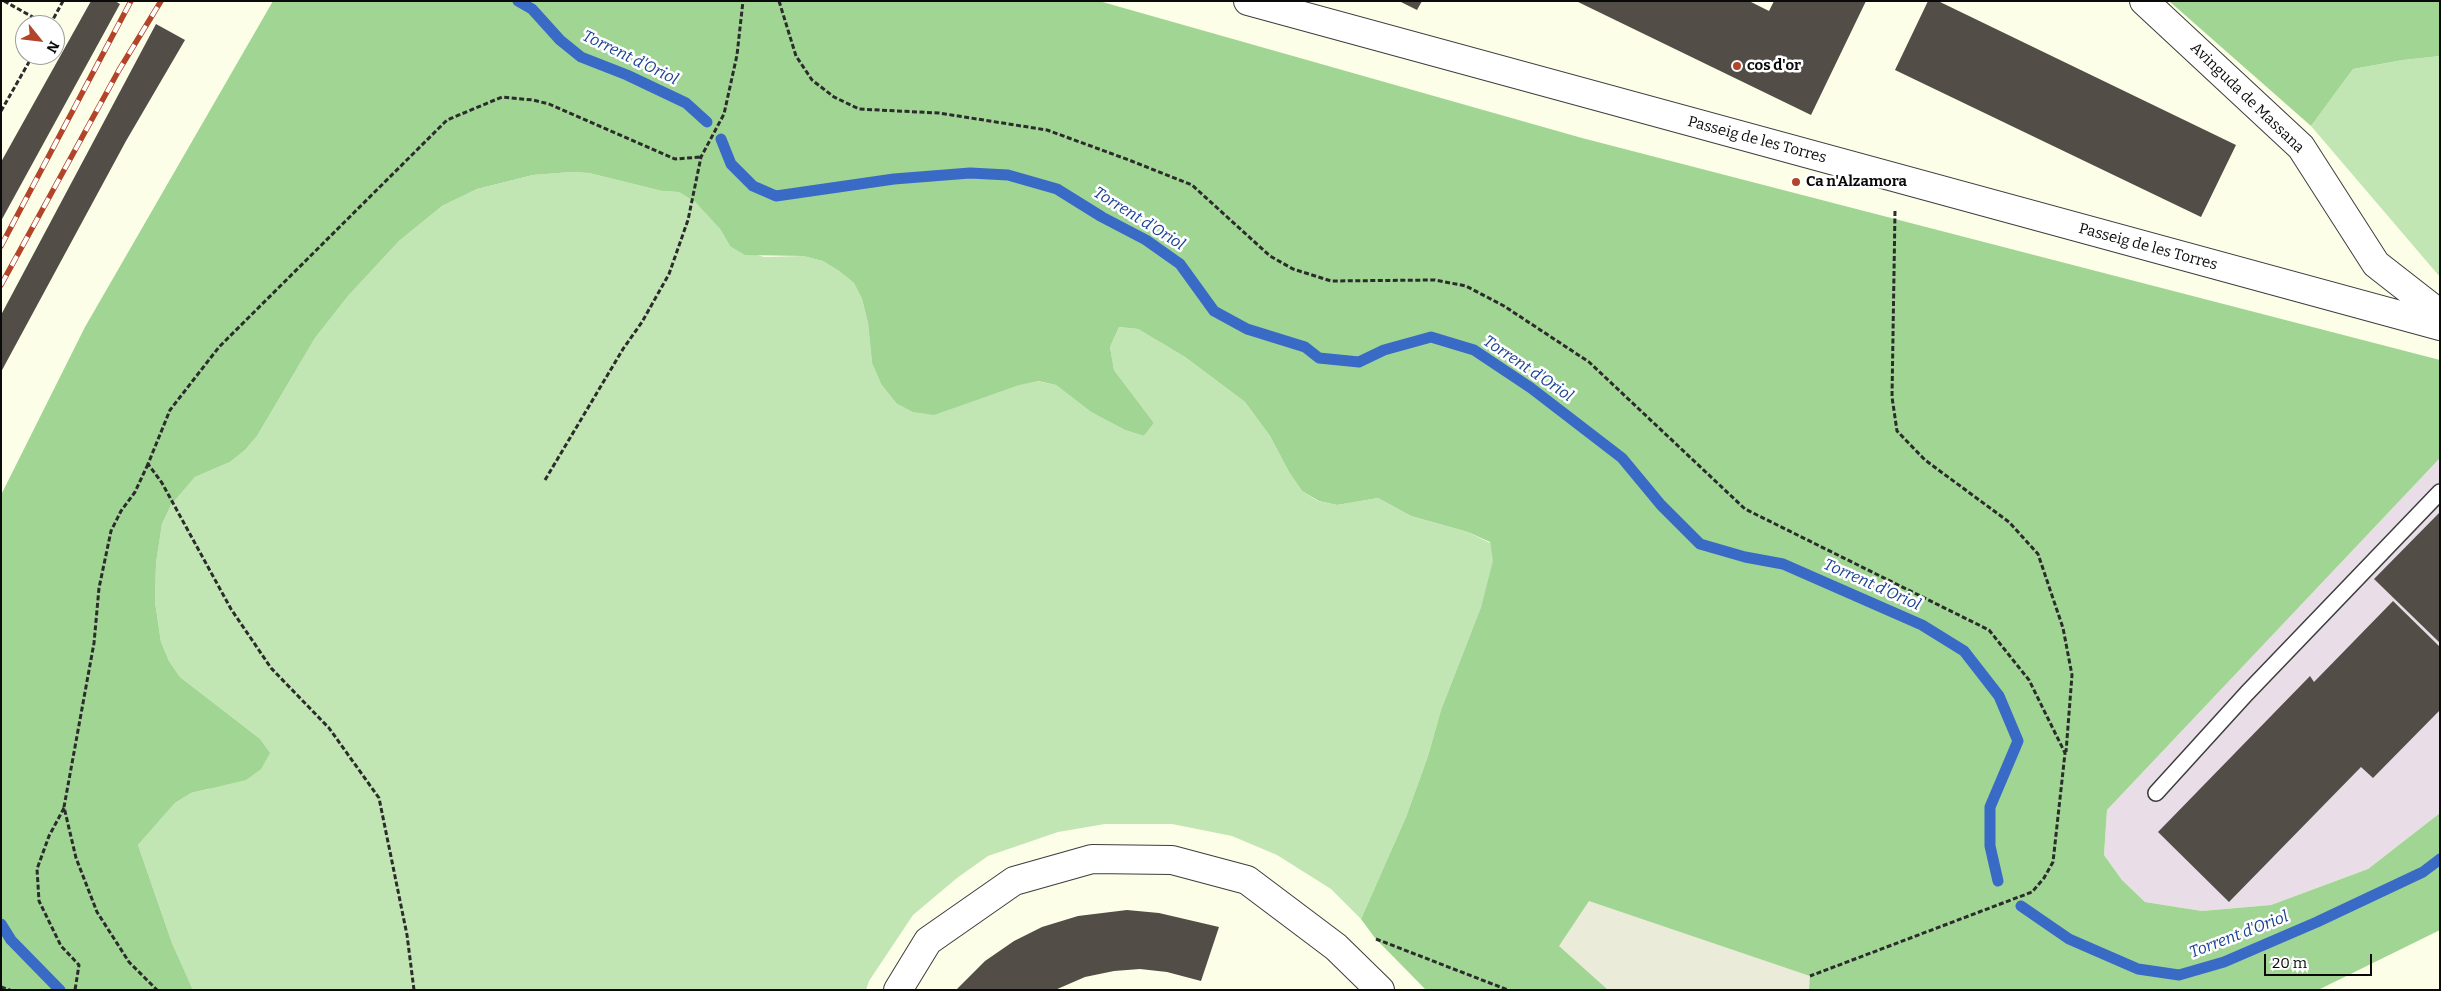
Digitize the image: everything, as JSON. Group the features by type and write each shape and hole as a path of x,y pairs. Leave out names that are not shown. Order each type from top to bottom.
{"street":[{"name":"Passeig de les Torres","path":"1248,1 2440,326"},
{"name":"Avinguda de Massana","path":"2144,1 2301,147 2376,264 2440,314"},
{"path":"898,990 928,941 1014,881 1092,859 1172,860 1247,880 1336,947 1380,990"}],"lane":[{"path":"2156,793 2246,693 2440,492"}],"path":[{"path":"4,1 30,15"},
{"path":"54,15 63,1"},
{"path":"545,480 622,349 642,322 669,274 688,220 701,157 724,114 737,55 744,1"},
{"path":"779,1 796,56 812,80 834,97 859,109 939,113 979,121 1047,130 1192,185 1270,256 1293,269 1331,281 1435,280 1466,286 1504,306 1589,362 1746,509 1989,630 2029,680 2066,752"},
{"path":"1,111 27,65"},
{"path":"75,990 79,965 61,946 39,901 37,869 48,836 64,807 94,643 99,588 111,531 120,511 135,492 170,410 218,348 447,120 502,97 533,100 549,104 675,160 701,157"},
{"path":"1810,976 2032,892 2044,878 2053,862 2066,752 2072,676 2063,628 2038,554 2009,522 1925,460 1897,431 1892,397 1896,178"},
{"path":"148,464 162,482 231,609 271,668 329,728 379,798 408,935 414,990"},
{"path":"64,807 76,858 97,912 129,962 157,990"},
{"path":"1336,947 1375,938 1508,990"},
{"path":"1,986 10,990"}],"shaded area":[{"path":"2440,458 2440,813 2368,869 2271,905 2202,911 2145,902 2122,880 2104,855 2107,810"},
{"path":"1589,901 1810,976 1809,990 1608,990 1559,946"}],"green space":[{"path":"273,1 1099,1 1582,138 2440,360 2440,458 2107,810 2104,855 2122,880 2145,902 2202,911 2271,905 2368,869 2440,813 2440,930 2318,990 1426,990 1375,938 1361,919 1406,817 1428,756 1441,710 1481,607 1493,561 1490,542 1468,532 1411,516 1378,498 1337,505 1319,501 1302,491 1289,472 1270,436 1245,402 1185,357 1138,329 1119,327 1110,347 1114,370 1154,423 1144,436 1125,430 1091,412 1056,385 1038,381 1019,385 934,415 913,412 896,403 881,384 872,363 868,323 862,299 854,283 839,271 823,261 803,256 745,255 730,246 720,229 695,202 679,192 662,191 589,173 571,172 533,175 477,189 442,206 399,241 348,296 315,338 257,436 245,450 230,462 195,477 171,505 162,524 156,563 155,602 161,642 169,661 180,677 259,738 270,753 261,769 246,780 191,793 175,803 138,845 172,943 193,990 1,990 1,495 85,327"},
{"path":"2169,1 2440,1 2440,56 2403,60 2353,69 2311,126"},
{"path":"2440,56 2440,277 2311,126 2353,69 2403,60"},
{"path":"571,172 589,173 662,191 679,192 695,202 720,229 730,246 764,257 803,256 823,261 839,271 854,283 862,299 868,323 872,363 881,384 896,403 1037,381 1056,385 1091,412 1125,430 1144,436 1154,423 1114,370 1110,347 1119,327 1138,329 1185,357 1245,402 1270,436 1289,472 1302,491 1318,501 1337,505 1378,498 1411,516 1468,532 1490,543 1494,561 1481,607 1441,710 1428,756 1406,817 1361,919 1331,889 1277,855 1232,836 1172,824 1105,824 1058,832 988,856 957,878 913,915 869,981 866,990 193,990 172,943 138,845 175,803 191,793 209,789 259,738 180,677 169,661 161,642 155,602 156,563 162,524 171,505 195,477 230,462 245,450 257,436 315,338 348,296 399,241 442,206 477,189 533,175"}],"building":[{"path":"91,1 115,1 120,4 1,221 1,162 55,65 65,65 65,48"},
{"path":"1399,1 1422,1 1417,10"},
{"path":"1576,1 1749,1 1769,11 1774,1 1866,1 1811,115"},
{"path":"1928,1 1938,1 2236,145 2201,217 1895,70"},
{"path":"156,24 185,40 126,141 1,372 1,315"},
{"path":"2440,512 2440,643 2374,579"},
{"path":"2393,601 2440,647 2440,710 2373,778 2361,767 2229,902 2158,832 2310,676 2314,682"},
{"path":"1127,910 1159,913 1219,927 1201,981 1167,972 1140,969 1114,971 1085,977 1055,990 956,990 985,961 1014,941 1042,927 1078,916"}],"waterway":[{"name":"Torrent d'Oriol","path":"518,1 532,9 560,40 581,57 627,75 686,103 707,122"},
{"name":"Torrent d'Oriol","path":"721,139 731,164 753,186 776,196 894,179 970,173 1008,175 1057,189 1102,217 1146,240 1180,264 1214,311 1247,329 1305,347 1319,358 1359,362 1384,350 1431,337 1474,350 1531,388 1622,458 1661,505 1700,544 1745,557 1783,564 1922,625 1964,651 1999,696 2018,741 1990,807 1990,846 1998,881"},
{"name":"Torrent d'Oriol","path":"2021,906 2069,939 2138,969 2179,975 2224,962 2317,922 2423,872 2440,859"},
{"path":"1,924 11,940 60,990"}],"railway":[{"path":"1,246 131,1"},
{"path":"1,285 119,70 161,1"}],"place":[{"name":"cos d'or","path":"1737,66"},
{"name":"Ca n'Alzamora","path":"1796,182"}]}
